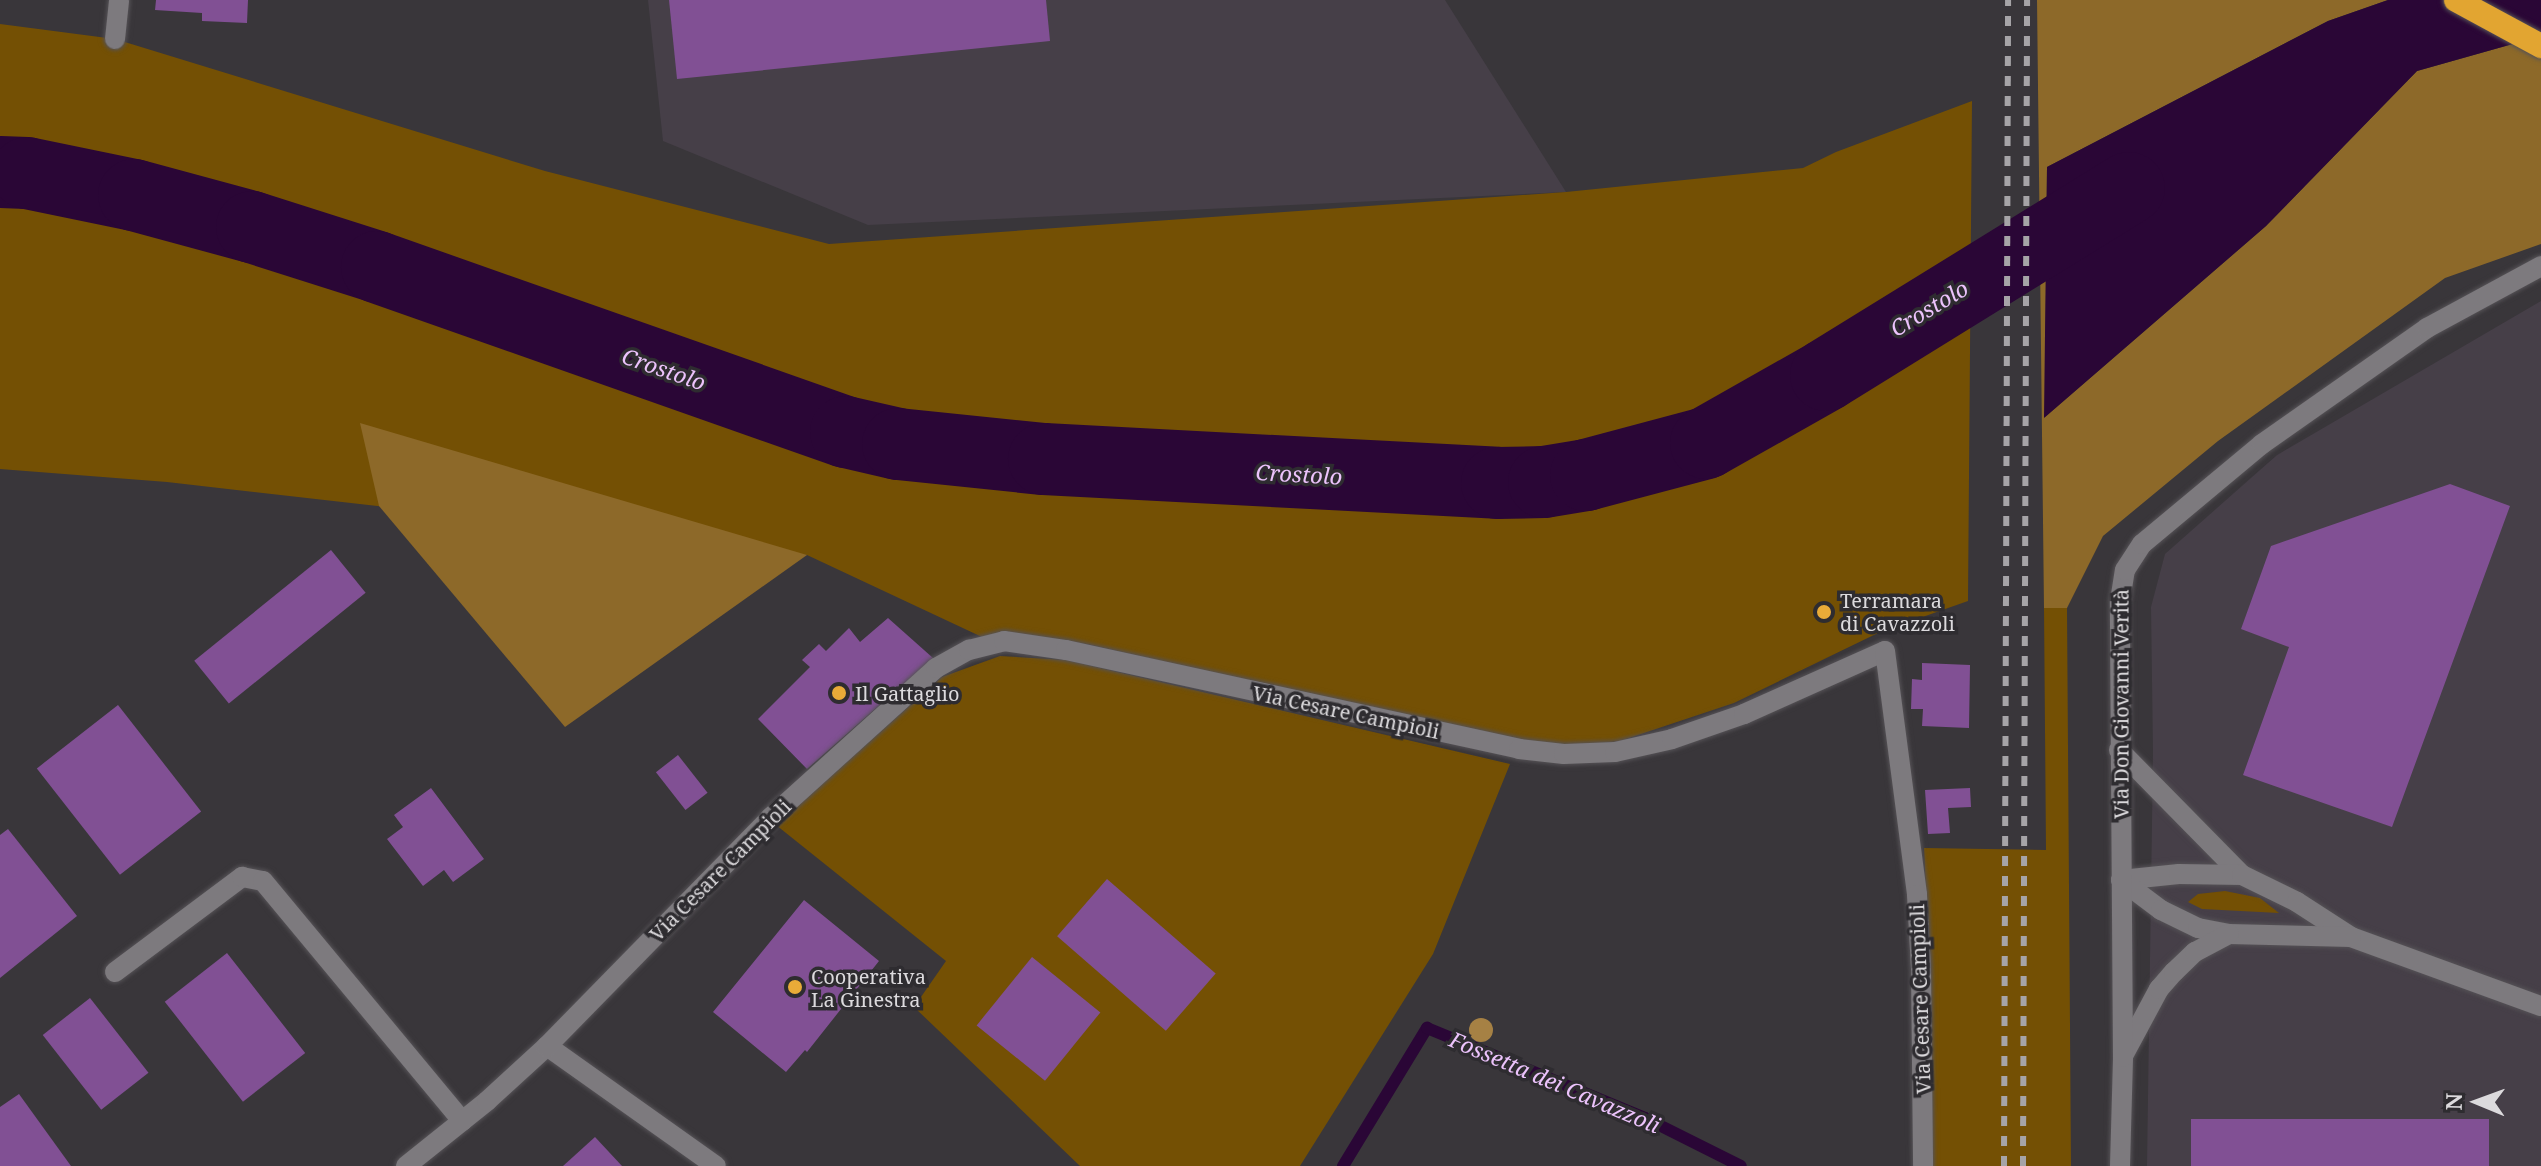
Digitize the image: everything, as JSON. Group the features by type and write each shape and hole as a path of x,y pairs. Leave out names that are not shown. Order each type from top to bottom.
{"highway":[{"path":"2456,0 2541,46"}],"street":[{"path":"115,39 119,0"},
{"name":"Via Don Giovanni Verità","path":"2120,1166 2123,1057 2119,750 2122,582 2142,544 2262,444 2427,328 2541,266"},
{"name":"Via Cesare Campioli","path":"406,1166 547,1046 770,818 936,668 955,656 985,644 1028,643 1519,749 1564,754 1615,752 1672,739 1744,714 1885,651 1917,895 1923,1166"},
{"path":"2119,750 2242,875 2297,902 2351,937 2541,1006"},
{"path":"2121,880 2179,874 2242,875"},
{"path":"115,972 242,877 263,881 462,1121"},
{"path":"2121,880 2182,922 2229,934 2351,937"},
{"path":"2123,1057 2159,989 2195,952 2229,934"},
{"path":"547,1046 716,1166"}],"shaded area":[{"path":"648,0 1445,0 1566,192 868,225 663,141"},
{"path":"2037,0 2388,0 2328,21 2047,167 2045,417 2266,226 2417,71 2541,36 2541,244 2445,278 2218,441 2103,536 2067,608 2044,608"},
{"path":"2388,0 2541,0 2541,36 2417,71 2266,226 2044,418 2047,167 2328,21"},
{"path":"0,24 115,39 545,171 829,244 1566,192 1803,168 1836,152 1972,101 1968,601 1880,632 1734,703 1620,741 1576,746 1508,740 1087,644 1009,634 982,637 807,555 167,482 0,469"},
{"path":"2541,301 2541,1166 2147,1166 2153,753 2151,607 2165,554 2277,455"},
{"path":"360,423 807,555 565,727 379,506"},
{"path":"2044,608 2067,608 2071,1166 1932,1166 1931,1000 1924,848 2046,850"},
{"path":"1000,656 1066,660 1510,764 1433,954 1300,1166 1080,1166 914,1007 946,961 776,825 942,677"},
{"path":"2225,891 2260,898 2279,913 2202,909 2188,902 2198,894"}],"building":[{"path":"156,0 248,0 247,23 202,21 202,13 155,10"},
{"path":"669,0 1046,0 1050,41 677,79"},
{"path":"2450,484 2510,506 2392,827 2243,775 2289,647 2241,629 2271,546"},
{"path":"331,550 366,593 229,704 194,661"},
{"name":"Il Gattaglio","path":"888,618 933,658 807,769 758,719 810,667 802,660 819,644 826,651 849,628 860,642"},
{"path":"1922,663 1970,665 1969,728 1922,726 1923,709 1911,709 1912,679 1922,680"},
{"path":"118,705 201,811 120,875 37,768"},
{"path":"678,755 708,793 685,810 656,772"},
{"path":"431,788 484,859 453,882 444,870 423,886 387,839 403,827 394,815"},
{"path":"1970,788 1971,807 1948,808 1950,833 1928,834 1925,790"},
{"path":"8,829 77,916 0,978 0,835"},
{"path":"1107,879 1216,973 1166,1031 1057,936"},
{"path":"804,900 879,961 807,1052 805,1050 786,1072 713,1012"},
{"path":"227,953 305,1053 243,1102 165,1002"},
{"path":"1032,957 1100,1012 1045,1081 977,1025"},
{"path":"90,998 148,1073 101,1110 43,1035"},
{"path":"19,1094 71,1166 0,1166 0,1107"},
{"path":"2191,1119 2489,1119 2489,1166 2191,1166"},
{"path":"595,1137 622,1166 563,1166"}],"waterway":[{"name":"Crostolo","path":"0,172 27,173 134,195 252,227 377,267 846,432 898,444 1044,459 1497,483 1544,482 1586,475 1706,443 1826,375 2129,188"},
{"name":"Fossetta dei Cavazzoli","path":"1343,1166 1427,1028 1645,1118 1741,1166"}],"railway":[{"path":"2004,1166 2008,0"},
{"path":"2023,1166 2027,0"}],"place":[{"name":"Terramara di Cavazzoli","path":"1824,612"},
{"name":"Il Gattaglio","path":"839,693"},
{"name":"Cooperativa La Ginestra","path":"795,987"}]}
